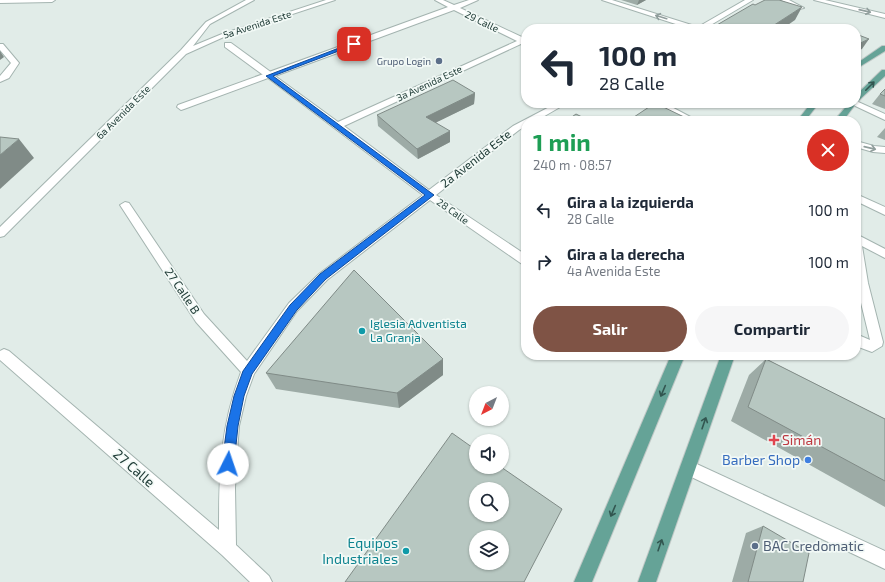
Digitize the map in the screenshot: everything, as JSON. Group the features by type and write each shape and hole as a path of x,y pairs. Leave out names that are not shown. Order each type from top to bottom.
{"main road":[{"path":"861,64 885,48"},
{"path":"861,95 885,72"},
{"path":"804,116 811,108"},
{"path":"842,116 849,108"},
{"path":"583,582 676,360"},
{"path":"647,582 726,360"}],"street":[{"path":"0,1 52,0"},
{"name":"6a Avenida Este","path":"0,233 184,52 208,23 251,0"},
{"name":"5a Avenida Este","path":"184,52 224,35 332,0"},
{"name":"29 Calle","path":"438,0 521,41"},
{"path":"181,107 476,0"},
{"path":"605,0 683,24"},
{"path":"708,24 750,0"},
{"path":"784,0 801,8"},
{"path":"817,0 885,16"},
{"path":"208,23 209,29 224,35"},
{"name":"3a Avenida Este","path":"337,126 521,43"},
{"name":"28 Calle","path":"228,44 430,195 521,258"},
{"path":"0,46 15,63 6,76 0,80"},
{"path":"861,106 885,117"},
{"path":"539,116 554,108"},
{"path":"667,108 684,116"},
{"name":"2a Avenida Este","path":"228,549 227,488 229,452 232,426 239,396 248,371 293,307 323,277 521,126"},
{"path":"861,145 873,149 885,150"},
{"path":"861,199 885,211"},
{"name":"27 Calle B","path":"125,205 200,318 248,371"},
{"path":"861,241 885,254"},
{"path":"861,277 877,342 872,346 861,342"},
{"path":"861,309 869,313"},
{"name":"27 Calle","path":"4,355 228,549 263,582"},
{"path":"688,468 885,560"}],"building":[{"path":"765,0 779,0 802,7 776,24 719,24 753,4 755,5"},
{"path":"861,36 869,39 861,43"},
{"path":"453,80 475,93 426,117 450,131 417,149 377,115"},
{"path":"885,89 885,96 880,94"},
{"path":"648,108 665,108 682,116 636,116"},
{"path":"0,137 19,139 0,155"},
{"name":"Iglesia Adventista La Granja","path":"354,270 443,359 397,393 266,373"},
{"path":"766,360 768,360 885,419 885,481 748,407"},
{"path":"452,433 469,445 469,474 509,474 509,473 562,509 524,582 345,582"},
{"path":"763,526 809,553 803,582 748,582"}],"place":[{"name":"Grupo Login","path":"439,61"},
{"name":"Iglesia Adventista La Granja","path":"362,331"},
{"name":"Simán","path":"774,440"},
{"name":"Barber Shop","path":"808,460"},
{"name":"BAC Credomatic","path":"755,546"},
{"name":"Equipos Industriales","path":"406,551"}],"route":[{"path":"228,464 232,426 239,396 248,371 293,307 323,277 430,195 269,76 354,44"}]}
